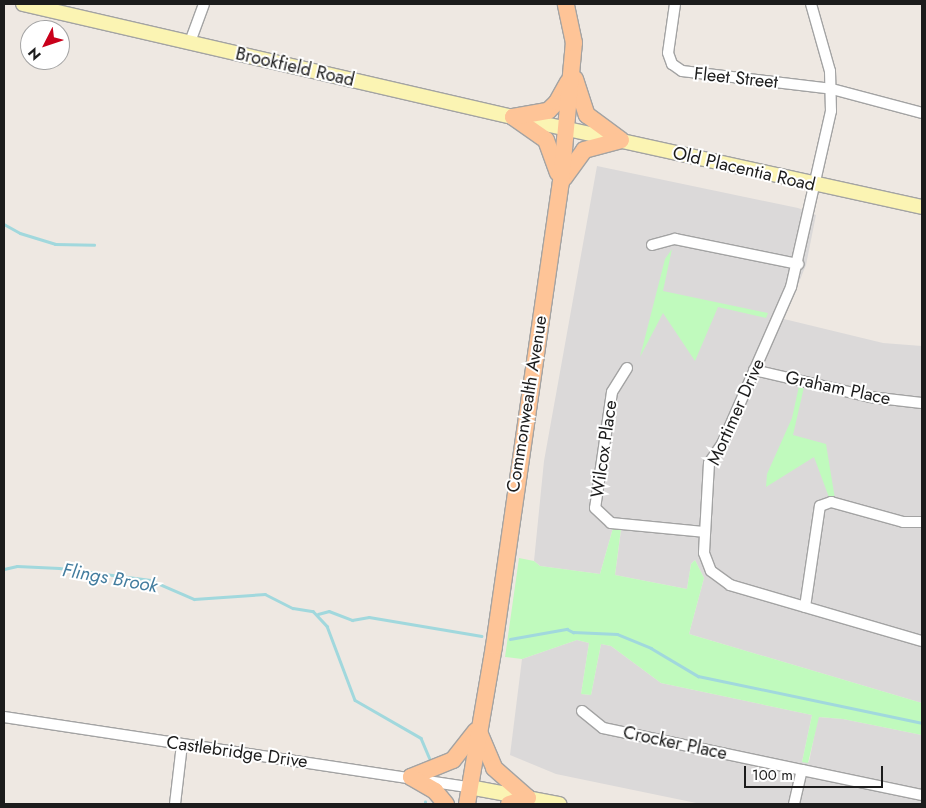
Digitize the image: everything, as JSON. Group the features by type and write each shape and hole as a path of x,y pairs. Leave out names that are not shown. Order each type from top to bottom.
{"main road":[{"name":"Brookfield Road","path":"23,4 567,128"},
{"name":"Commonwealth Avenue","path":"467,804 478,730 494,646 561,182 573,71 574,43 566,4"},
{"path":"513,117 548,111 558,102 573,71"},
{"path":"573,71 587,115 621,140"},
{"path":"513,117 549,143 561,182"},
{"name":"Old Placentia Road","path":"567,128 816,186 922,207"},
{"path":"561,182 584,150 621,140"},
{"path":"410,777 453,760 478,730 494,768 528,798"},
{"path":"410,777 429,786 446,804"},
{"path":"469,787 559,804"},
{"path":"509,804 528,798"}],"street":[{"path":"190,42 204,4"},
{"name":"Fleet Street","path":"676,4 668,53 679,70 832,89"},
{"path":"811,4 832,89 922,113"},
{"name":"Mortimer Drive","path":"832,89 816,186 798,264 722,444 709,463 704,532 705,559 720,579 805,607 922,640"},
{"path":"652,245 675,239 798,264"},
{"name":"Wilcox Place","path":"627,368 612,392 594,504 598,513 611,523 704,532"},
{"name":"Graham Place","path":"754,370 870,397 922,403"},
{"path":"805,607 820,506 830,502 903,522 922,522"},
{"name":"Crocker Place","path":"582,711 602,728 922,795"},
{"name":"Castlebridge Drive","path":"4,717 469,787"},
{"path":"175,804 182,744"},
{"path":"794,804 802,770"}],"shaded area":[{"path":"597,166 798,208 816,215 806,265 784,319 883,343 922,346 922,703 689,634 704,578 695,560 691,564 687,589 615,575 621,530 613,528 600,574 540,566 534,561 544,461"},
{"path":"577,640 589,643 581,694 591,695 601,644 611,646 661,683 812,715 802,762 809,762 818,717 843,719 922,735 922,804 701,804 556,774 510,755 522,659"}],"green space":[{"path":"672,249 663,291 768,313 766,318 718,307 695,361 663,313 640,357 665,259"},
{"path":"799,386 804,387 793,435 826,444 835,499 830,500 814,457 766,487 767,474 792,418"},
{"path":"613,528 621,529 615,575 687,589 691,564 695,560 704,578 689,634 922,703 922,735 843,719 819,717 808,763 802,762 812,715 661,683 611,646 601,644 591,695 581,694 589,643 577,640 522,659 505,657 519,558 534,561 540,566 600,574"}],"waterway":[{"path":"4,224 20,233 55,244 94,245"},
{"name":"Flings Brook","path":"4,569 17,566 59,568 150,580 194,599 265,594 293,608 313,611 327,626 355,700 421,738 430,759"},
{"path":"318,614 329,611 352,620 369,617 481,636"},
{"path":"510,639 567,629 573,632 617,634 651,648 698,676 922,723"}]}
